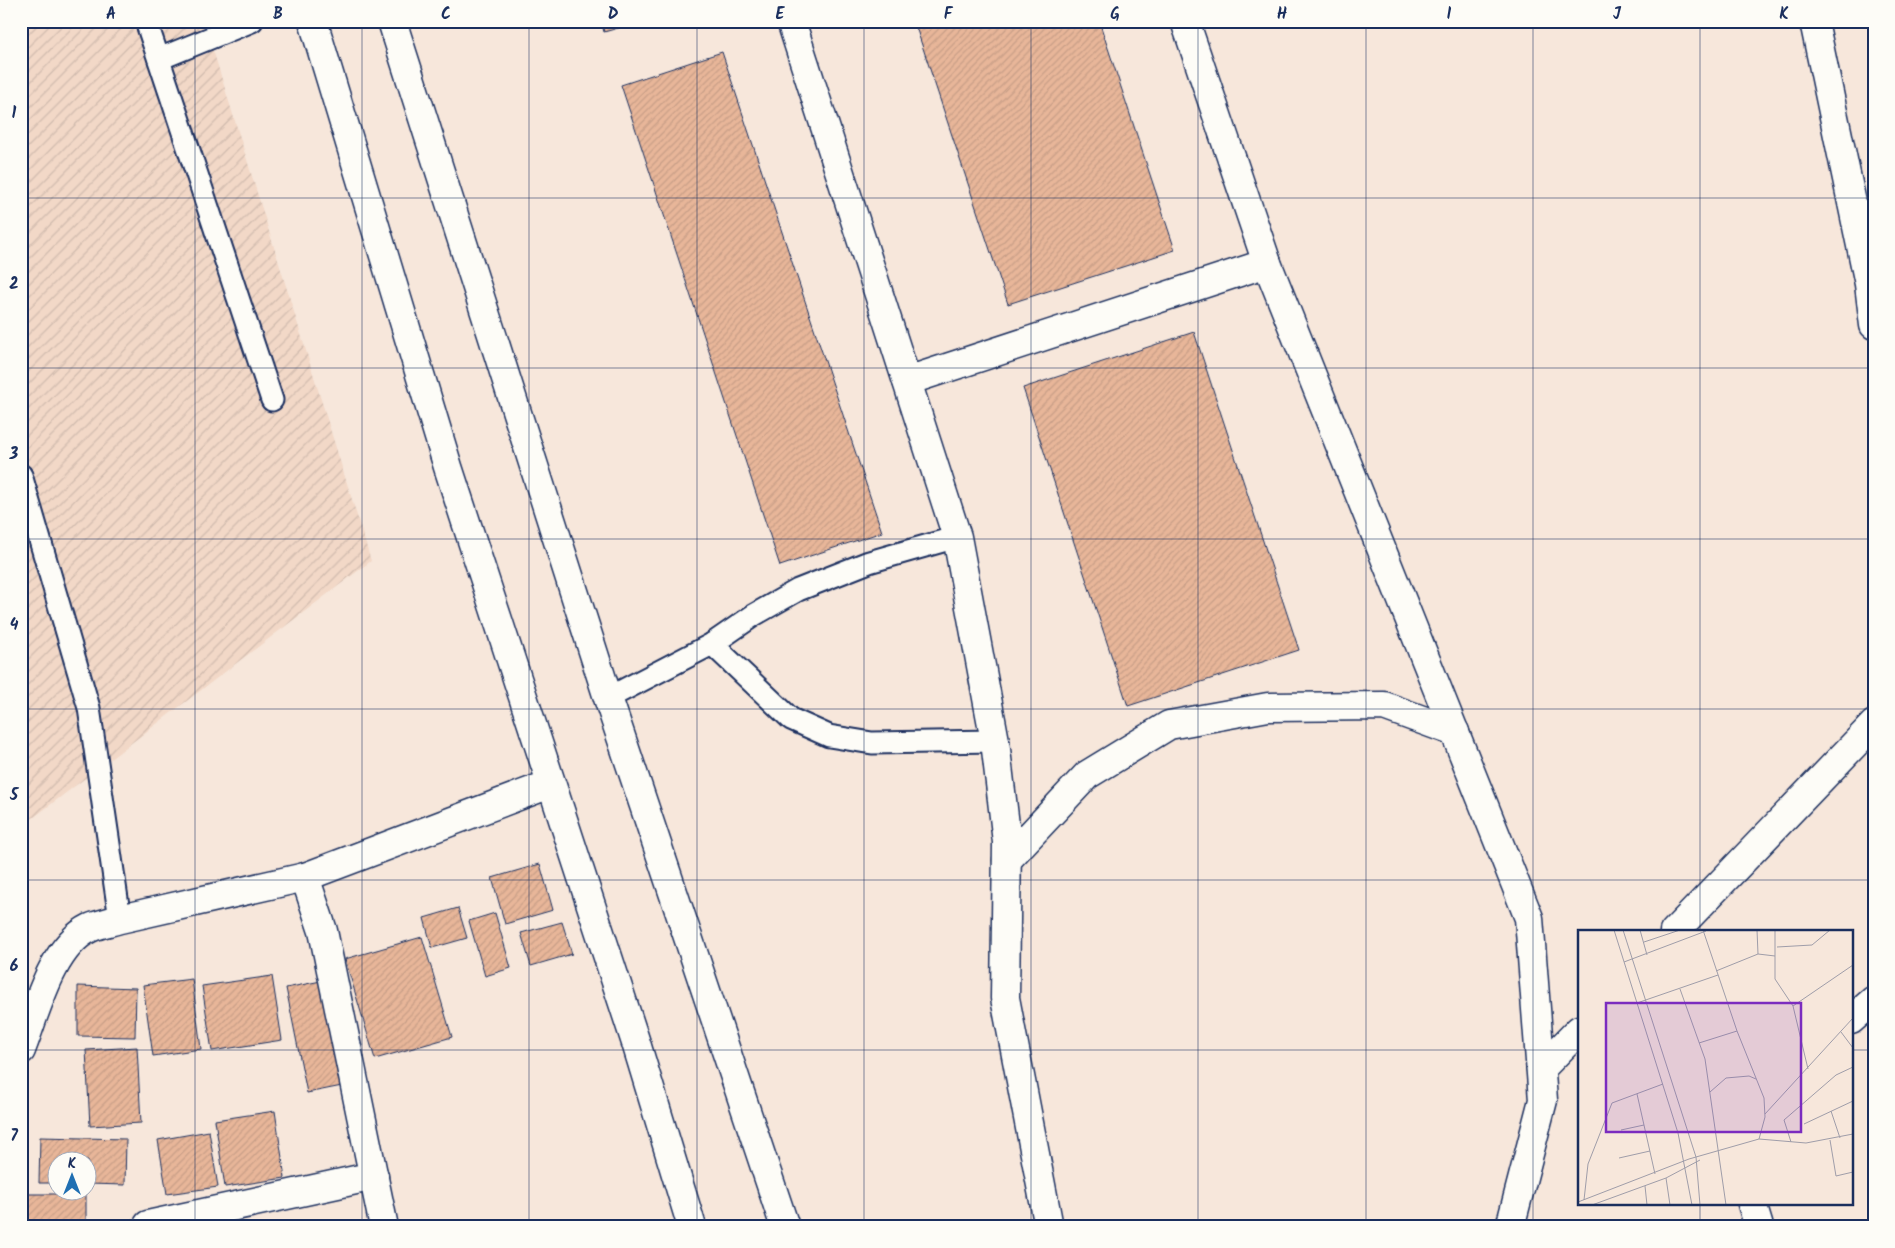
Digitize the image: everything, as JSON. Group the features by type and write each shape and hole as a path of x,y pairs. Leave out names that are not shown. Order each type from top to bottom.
{"street":[{"path":"313,21 448,467 636,1043 692,1227"},
{"path":"392,21 608,698 785,1227"},
{"path":"791,21 957,537 995,741 1007,860 1005,998 1049,1227"},
{"path":"1185,21 1267,263 1529,918 1543,1100 1510,1227"},
{"path":"1817,23 1869,284 1874,325"},
{"path":"907,381 1267,263"},
{"path":"1007,860 1087,775 1169,725 1268,707 1384,706 1455,732"},
{"path":"1676,930 1874,724"},
{"path":"21,1050 56,962 65,949 90,928 120,919 305,877 550,784"},
{"path":"305,877 323,931 384,1227"},
{"path":"1852,1019 1874,1000"},
{"path":"1541,1069 1578,1031"},
{"path":"148,1225 374,1176"},
{"path":"1753,1206 1759,1227"}],"lane":[{"path":"146,21 272,400"},
{"path":"159,59 252,21"},
{"path":"21,475 89,708 120,919"},
{"path":"608,698 712,644 754,615 815,582 869,562 957,537"},
{"path":"712,644 791,719 829,736 872,743 995,741"}],"shaded area":[{"path":"21,21 204,21 371,561 21,827"}],"building":[{"path":"601,21 643,21 604,32"},
{"path":"914,21 1099,21 1175,250 1008,304"},
{"path":"722,52 882,532 780,566 621,85"},
{"path":"1194,332 1299,650 1128,706 1023,388"},
{"path":"540,864 553,910 505,924 492,878"},
{"path":"458,908 467,938 432,948 424,918"},
{"path":"495,913 511,968 485,976 469,921"},
{"path":"562,922 572,954 531,966 521,933"},
{"path":"422,937 452,1037 375,1059 345,959"},
{"path":"272,976 282,1040 212,1051 202,986"},
{"path":"192,979 201,1049 153,1056 143,985"},
{"path":"326,980 347,1085 307,1093 286,988"},
{"path":"78,986 136,988 135,1037 78,1036"},
{"path":"137,1047 141,1123 90,1126 86,1050"},
{"path":"275,1111 285,1178 225,1187 215,1120"},
{"path":"209,1131 218,1187 167,1194 158,1140"},
{"path":"40,1137 126,1139 125,1185 98,1184 98,1150 48,1150 48,1183 39,1183"},
{"path":"21,1194 48,1194 48,1200 86,1200 86,1227 21,1227"}]}
